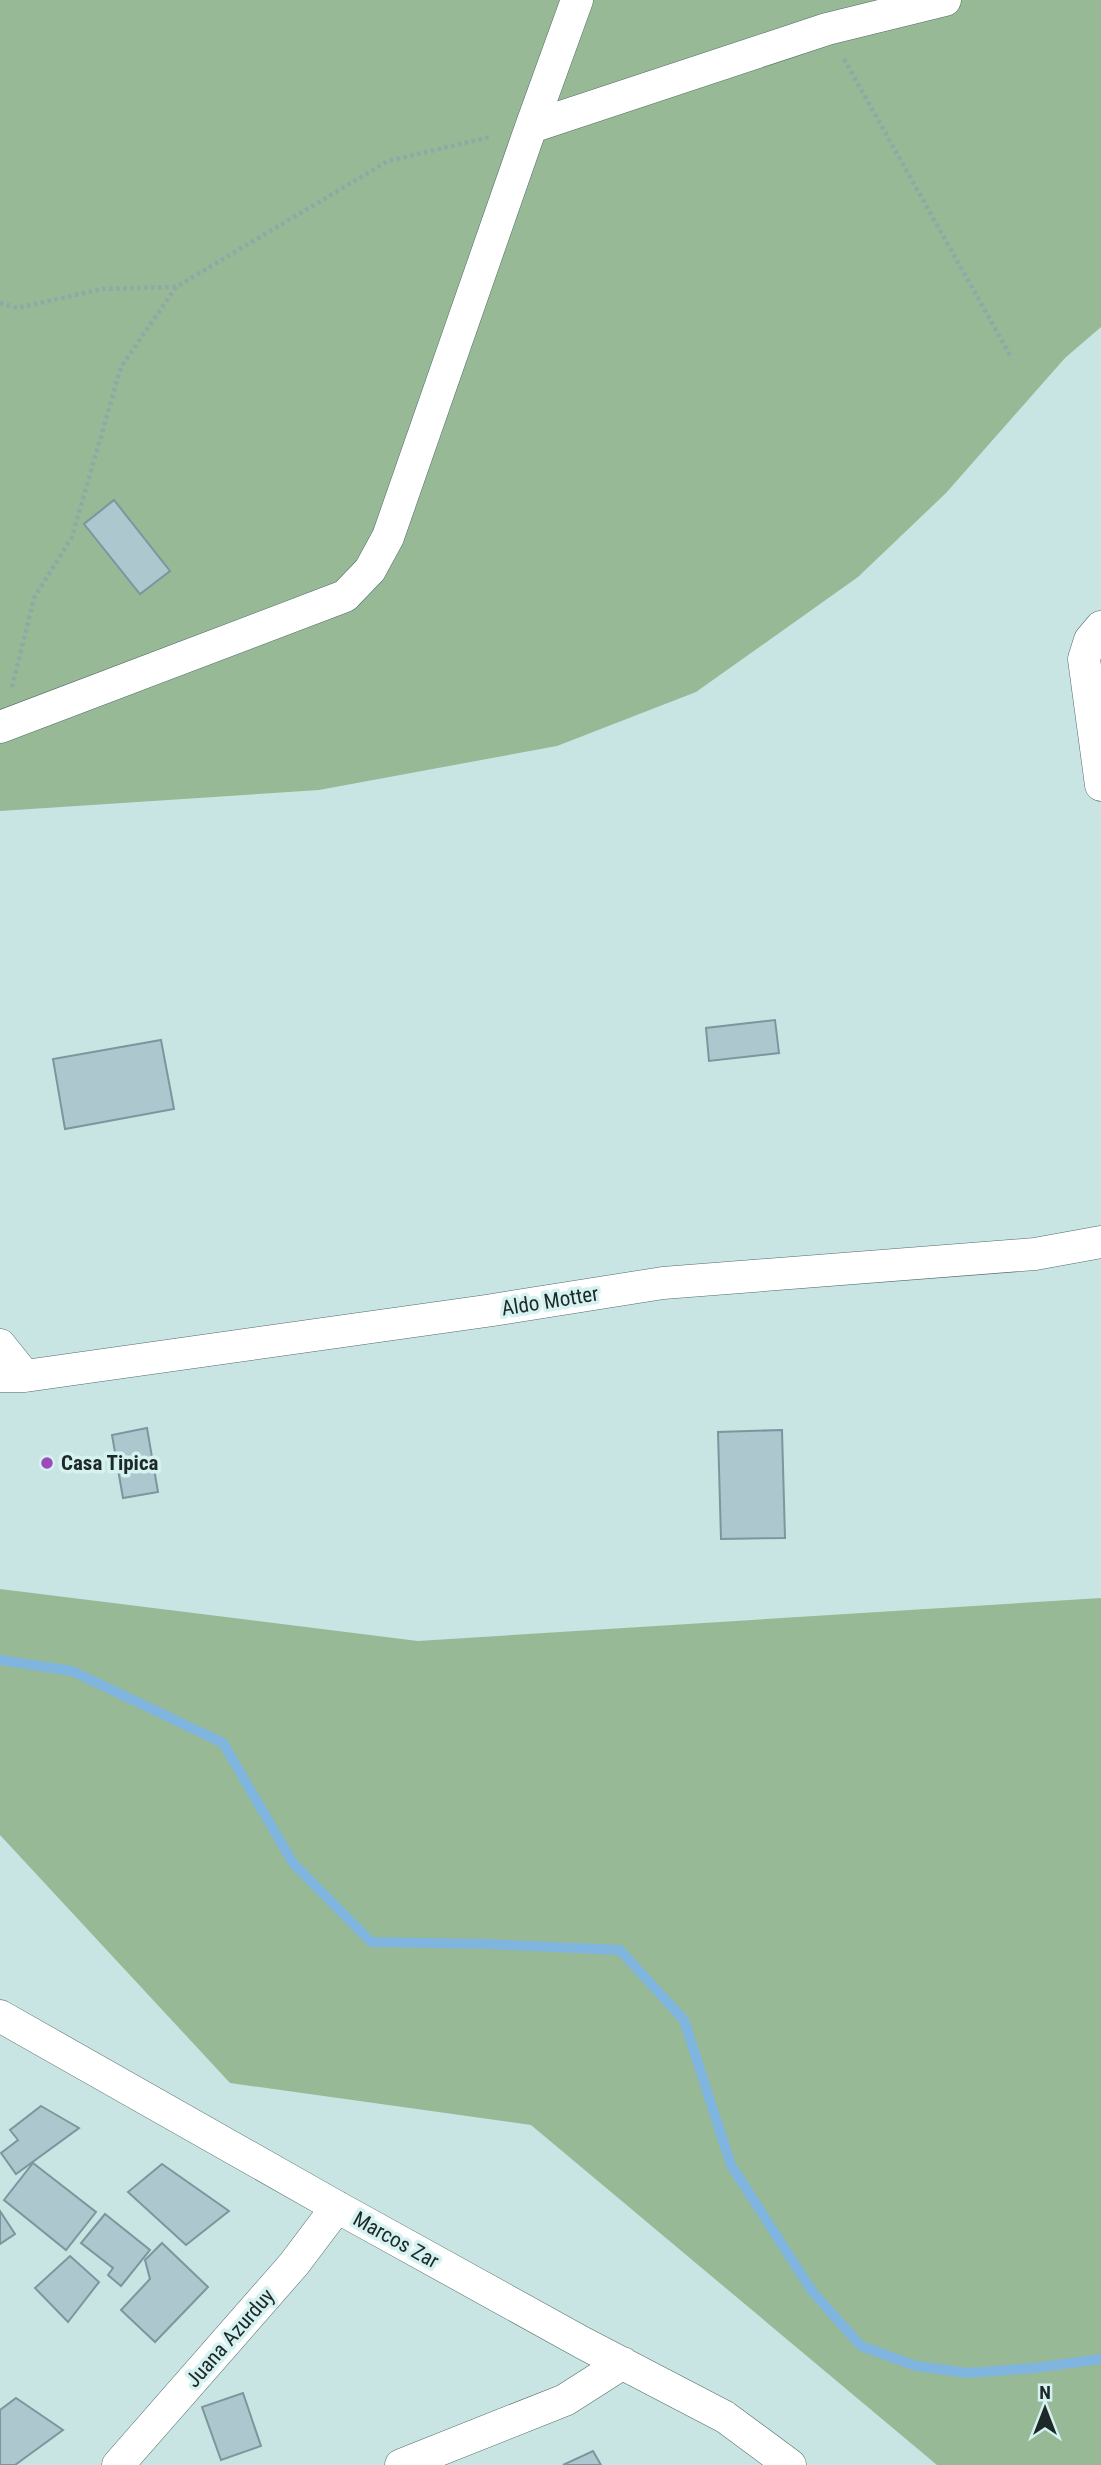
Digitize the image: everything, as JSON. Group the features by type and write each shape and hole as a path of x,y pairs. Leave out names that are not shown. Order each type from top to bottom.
{"street":[{"path":"2,726 345,596 370,570 388,537 577,0"},
{"path":"531,127 827,29 945,0"},
{"path":"1101,627 1090,640 1084,659 1101,785"},
{"name":"Aldo Motter","path":"12,1376 486,1311 663,1283 1035,1254 1101,1242"},
{"path":"0,1345 12,1376"},
{"name":"Marcos Zar","path":"0,2016 337,2207 725,2417 790,2465"},
{"name":"Juana Azurduy","path":"118,2465 294,2264 337,2207"},
{"path":"401,2465 565,2400 623,2363"}],"path":[{"path":"827,29 1011,357"},
{"path":"2,726 34,598 72,537 121,366 176,287 388,160 531,127"},
{"path":"0,303 17,308 102,289 176,287"}],"green space":[{"path":"0,0 1101,0 1101,327 1065,358 946,493 858,577 696,692 557,746 319,790 0,811"},
{"path":"0,1589 418,1641 1101,1598 1101,2465 937,2465 531,2125 230,2083 0,1835"}],"building":[{"path":"114,500 170,571 140,594 84,524"},
{"path":"775,1020 779,1053 709,1061 706,1028"},
{"path":"161,1040 174,1109 65,1129 53,1059"},
{"path":"147,1428 158,1492 123,1498 112,1435"},
{"path":"782,1430 785,1538 721,1539 718,1432"},
{"path":"41,2106 79,2128 16,2174 1,2153 18,2140 10,2130"},
{"path":"33,2163 96,2212 66,2250 4,2200"},
{"path":"162,2164 229,2211 186,2245 128,2192"},
{"path":"0,2211 15,2234 0,2244"},
{"path":"105,2214 150,2250 121,2286 108,2275 113,2268 81,2243"},
{"path":"162,2243 208,2287 155,2342 121,2310 150,2279 145,2260"},
{"path":"70,2256 99,2282 68,2322 35,2288"},
{"path":"243,2393 261,2446 221,2460 202,2407"},
{"path":"16,2398 63,2430 15,2465 0,2465 0,2410"},
{"path":"593,2451 601,2465 563,2465"}],"waterway":[{"path":"0,1660 72,1671 223,1743 293,1863 371,1942 620,1950 684,2020 731,2165 812,2291 861,2346 916,2366 968,2373 1101,2359"}],"place":[{"name":"Casa Tipica","path":"47,1463"}]}
